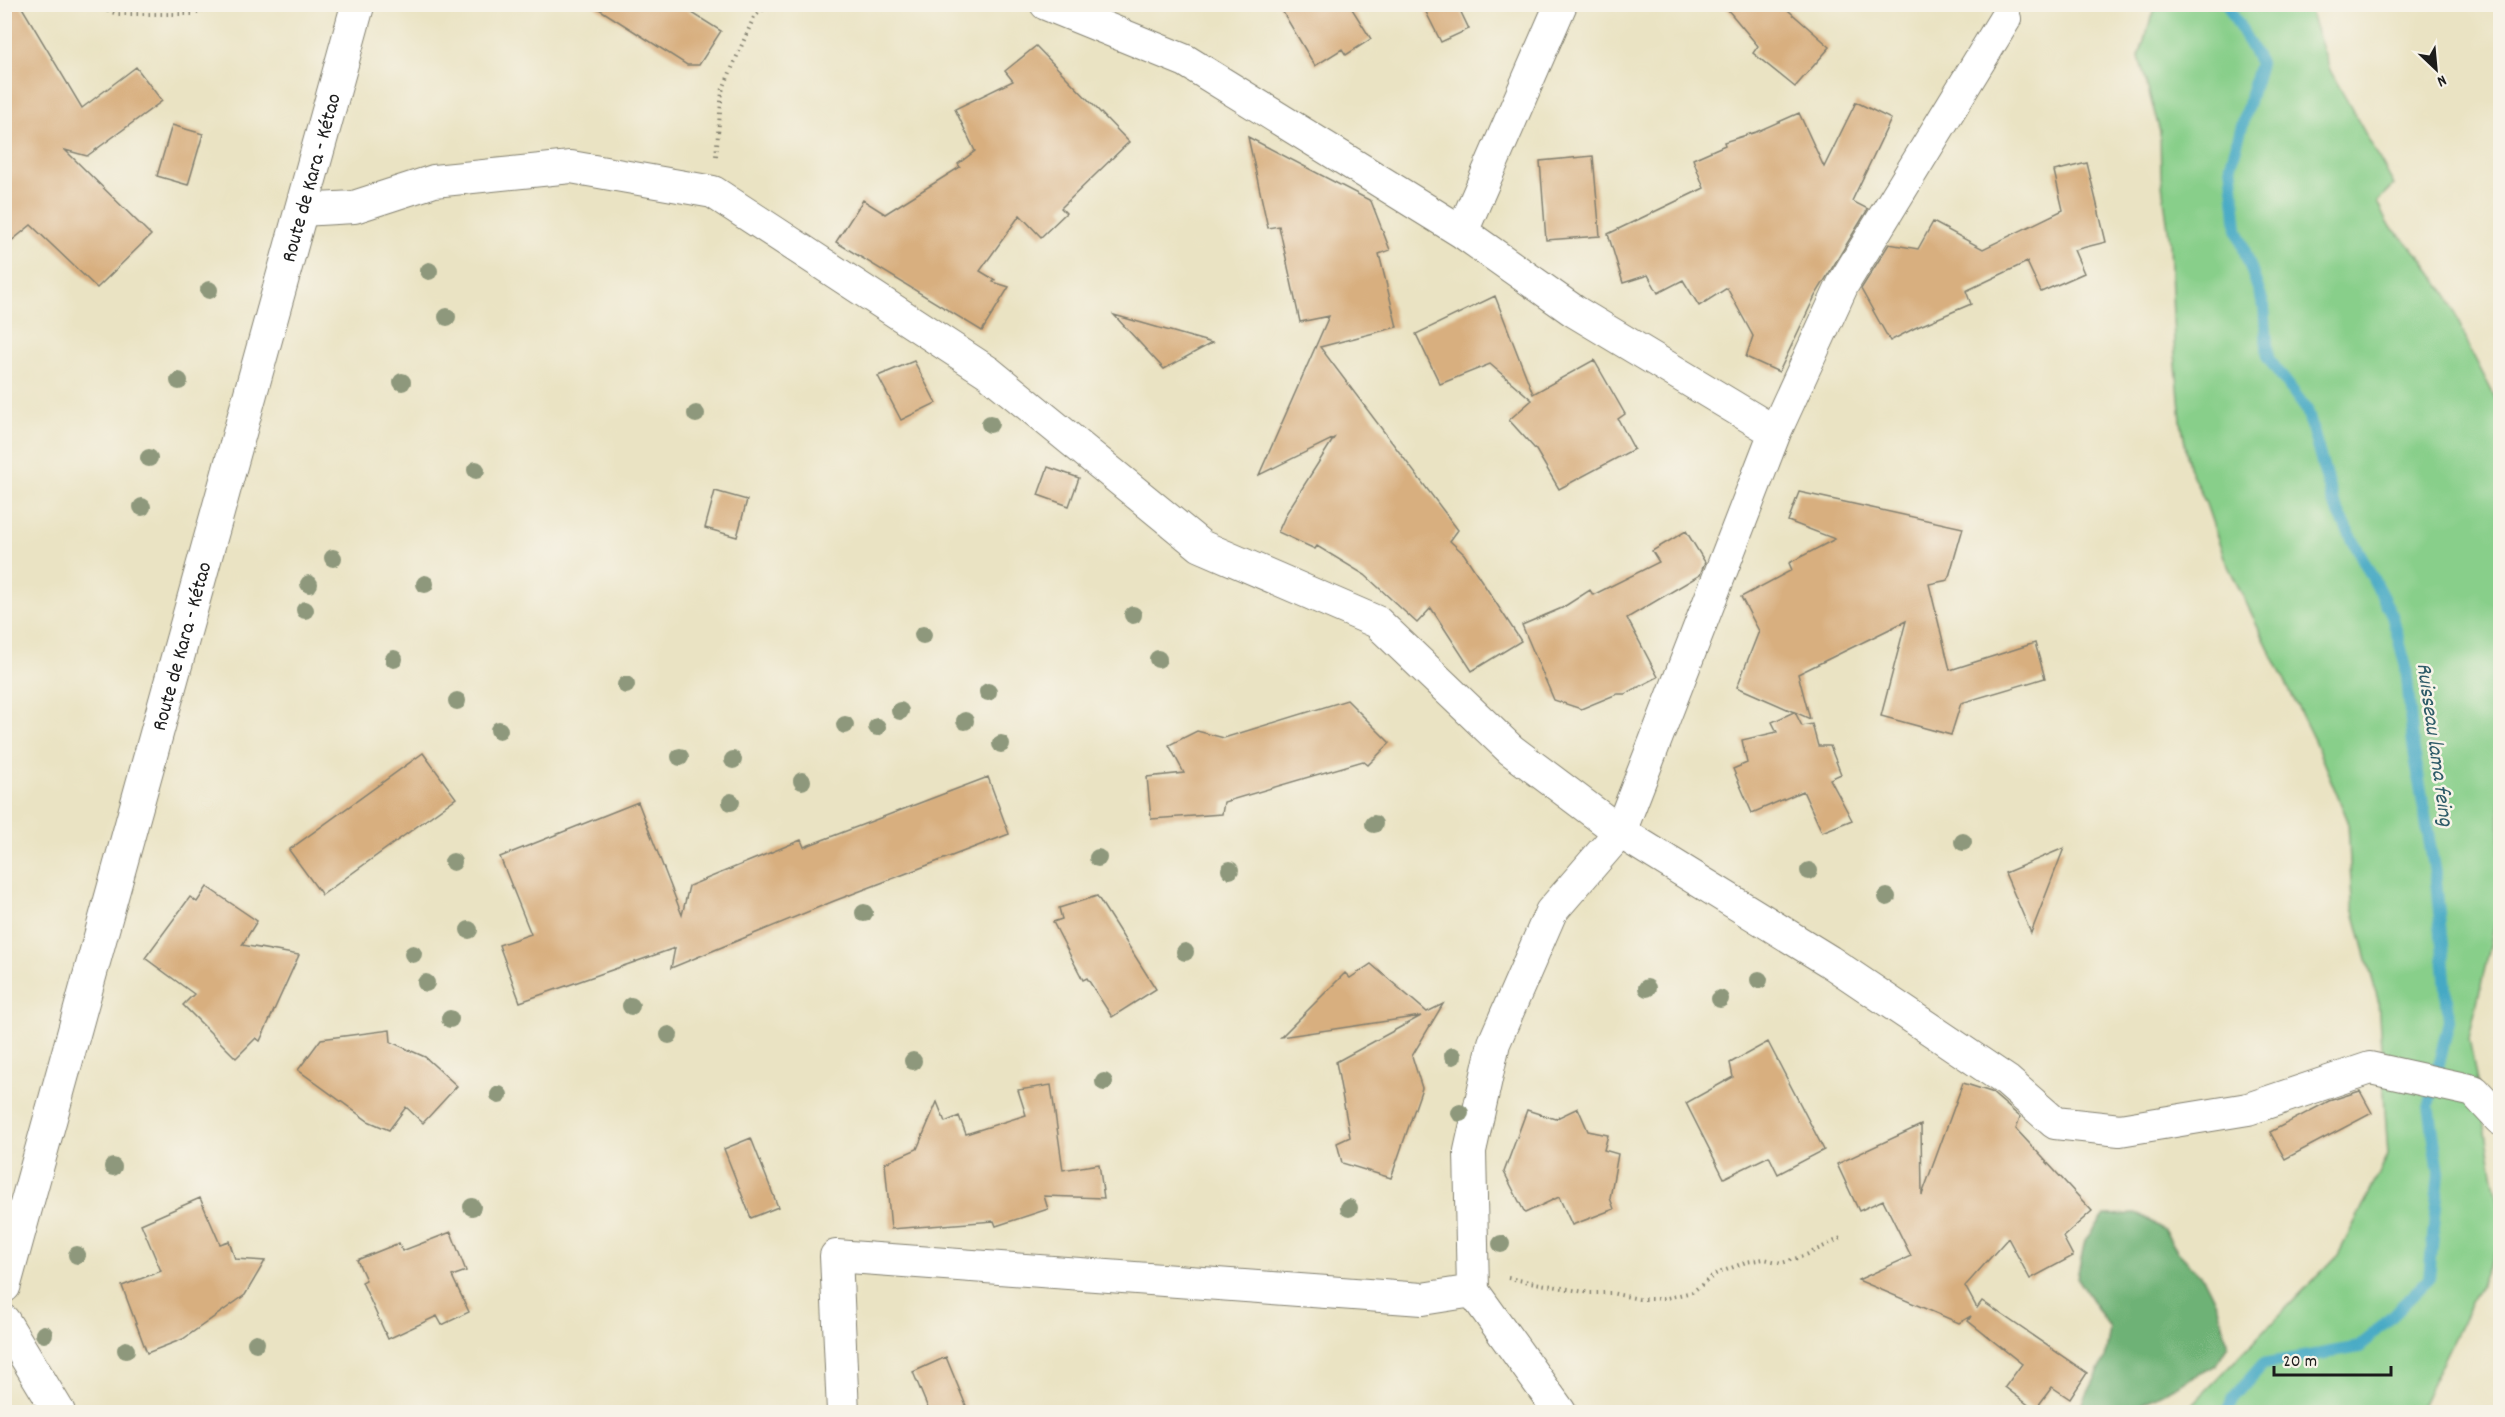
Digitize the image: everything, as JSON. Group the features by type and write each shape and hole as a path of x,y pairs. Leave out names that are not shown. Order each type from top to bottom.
{"main road":[{"name":"Route de Kara - Kétao","path":"4,1286 14,1218 302,210 358,4"}],"street":[{"path":"1046,4 1186,61 1462,232 1574,311 1775,432"},
{"path":"1462,232 1561,4"},
{"path":"1560,1413 1473,1286 1470,1150 1494,1043 1551,912 1620,832 1775,432 1843,284 2005,19"},
{"path":"302,210 354,207 434,181 571,167 713,192 988,372 1201,546 1377,622 1511,750 1620,832 1830,961 2007,1082 2055,1123 2120,1130 2248,1109 2370,1068 2474,1091 2500,1119"},
{"path":"843,1413 836,1256 1422,1299 1473,1286"},
{"path":"4,1321 59,1413"}],"path":[{"path":"84,4 118,14 193,14 220,4"},
{"path":"713,192 722,91 754,17 769,4"},
{"path":"1473,1286 1491,1274 1590,1293 1611,1293 1639,1299 1663,1299 1692,1292 1716,1274 1746,1262 1764,1259 1782,1263 1806,1255 1841,1238"}],"green space":[{"path":"2155,5 2308,5 2330,70 2394,185 2377,202 2387,223 2421,257 2447,294 2471,351 2500,407 2500,902 2469,1038 2500,1210 2500,1243 2418,1412 2188,1412 2194,1403 2338,1255 2388,1156 2378,1000 2352,904 2348,821 2314,740 2225,560 2206,504 2189,467 2181,421 2174,342 2170,243 2161,177 2160,132 2139,57"},
{"path":"2139,1214 2164,1230 2177,1251 2204,1279 2218,1307 2228,1345 2216,1365 2135,1407 2135,1412 2078,1412 2105,1359 2110,1328 2077,1277 2085,1240 2105,1215"}],"building":[{"path":"4,4 20,4 82,108 136,67 162,101 87,156 65,150 151,235 97,288 31,225 4,247"},
{"path":"591,4 678,4 721,31 699,65 687,65"},
{"path":"1278,4 1349,4 1371,39 1346,55 1342,49 1315,66"},
{"path":"1422,4 1457,4 1469,29 1441,42"},
{"path":"1723,4 1781,4 1830,47 1795,87 1753,53 1758,46"},
{"path":"1036,46 1129,142 1061,208 1066,213 1041,237 1020,215 980,271 995,280 993,282 1009,287 982,331 836,242 863,200 885,214 960,167 958,164 975,151 955,109 1013,81 1005,71"},
{"path":"1856,102 1891,119 1852,201 1868,209 1815,296 1779,372 1746,357 1753,336 1727,288 1699,306 1683,280 1658,293 1648,275 1623,283 1608,234 1704,188 1693,159 1725,145 1724,142 1756,132 1799,113 1824,167"},
{"path":"172,125 203,134 188,185 157,176"},
{"path":"1248,137 1371,201 1390,250 1379,254 1397,327 1320,347 1458,530 1450,541 1464,554 1521,641 1472,671 1431,608 1417,623 1365,575 1317,546 1315,549 1278,532 1287,512 1334,438 1259,475 1329,316 1300,322 1279,226 1268,228"},
{"path":"1593,156 1600,236 1546,240 1540,161"},
{"path":"2087,163 2106,242 2074,250 2084,273 2041,292 2027,262 1966,291 1971,304 1890,341 1861,289 1889,244 1918,249 1933,222 1983,249 2063,210 2054,171"},
{"path":"1495,296 1533,394 1594,360 1625,414 1618,419 1634,449 1559,489 1536,450 1509,420 1532,400 1490,364 1440,384 1416,334"},
{"path":"1114,315 1212,343 1164,369"},
{"path":"914,361 936,403 901,420 878,376"},
{"path":"1048,467 1079,478 1069,506 1038,495"},
{"path":"715,491 747,500 737,537 705,528"},
{"path":"1799,492 1963,528 1948,580 1929,584 1950,670 2035,643 2045,678 1961,703 1951,735 1881,716 1906,621 1798,674 1810,719 1795,712 1802,726 1812,724 1818,746 1830,746 1841,774 1830,779 1852,820 1822,832 1803,791 1752,813 1733,769 1747,763 1742,740 1777,732 1772,722 1794,712 1737,687 1759,631 1741,597 1792,570 1789,563 1835,539 1788,521"},
{"path":"1686,531 1705,562 1700,575 1627,618 1658,677 1625,694 1617,694 1581,709 1554,700 1522,625 1562,608 1590,590 1593,595 1659,562 1652,551"},
{"path":"1347,700 1390,743 1368,765 1363,761 1224,802 1222,814 1151,819 1147,777 1184,773 1169,745 1197,731 1224,738"},
{"path":"423,753 456,798 322,895 289,850"},
{"path":"988,777 1009,834 834,901 671,968 675,948 520,1002 499,945 531,934 500,857 638,802 682,915 689,886 801,840 804,847"},
{"path":"2064,848 2031,933 2005,873"},
{"path":"207,887 257,921 242,945 299,955 260,1041 256,1038 236,1058 183,1005 194,994 145,958 190,897 197,902"},
{"path":"1097,896 1156,989 1112,1017 1087,978 1083,980 1053,922 1062,919 1059,908"},
{"path":"1371,964 1427,1012 1443,1004 1412,1056 1422,1088 1391,1178 1342,1163 1337,1143 1350,1137 1336,1062 1421,1016 1281,1037 1345,973 1350,978"},
{"path":"390,1030 391,1042 425,1057 457,1086 423,1123 406,1107 389,1130 368,1121 298,1070 321,1039"},
{"path":"1768,1042 1824,1150 1778,1174 1769,1156 1724,1178 1686,1103 1733,1077 1730,1063"},
{"path":"1963,1083 1991,1092 2020,1117 2016,1129 2092,1211 2063,1237 2073,1256 2030,1279 2008,1238 1965,1286 1977,1308 1982,1301 2087,1373 2070,1399 2052,1387 2035,1410 2005,1387 2022,1364 1968,1321 1971,1316 1959,1323 1858,1280 1911,1256 1883,1200 1859,1211 1837,1164 1921,1125 1922,1195"},
{"path":"1051,1085 1063,1170 1099,1164 1104,1198 1044,1196 1048,1209 996,1226 994,1221 891,1229 885,1163 917,1149 937,1102 945,1122 959,1116 966,1134 1026,1115 1018,1090"},
{"path":"2360,1091 2372,1113 2285,1159 2270,1132 2329,1101"},
{"path":"1578,1108 1588,1131 1608,1135 1604,1150 1618,1154 1610,1198 1614,1209 1572,1225 1559,1197 1525,1213 1504,1172 1527,1110 1555,1119"},
{"path":"751,1138 778,1207 751,1218 724,1149"},
{"path":"200,1198 220,1244 229,1241 235,1259 265,1261 245,1295 183,1339 147,1353 122,1286 161,1271 141,1224"},
{"path":"451,1232 466,1271 452,1276 469,1312 442,1325 437,1316 388,1339 362,1282 366,1280 357,1260 399,1243 402,1251"},
{"path":"946,1357 969,1413 930,1413 913,1372"}],"waterway":[{"name":"Ruisseau lama feing","path":"2227,4 2260,63 2231,164 2237,229 2264,306 2268,358 2307,410 2333,502 2392,615 2406,667 2413,745 2436,880 2449,1021 2429,1105 2439,1173 2429,1279 2360,1347 2263,1364 2233,1398 2227,1412"}]}
